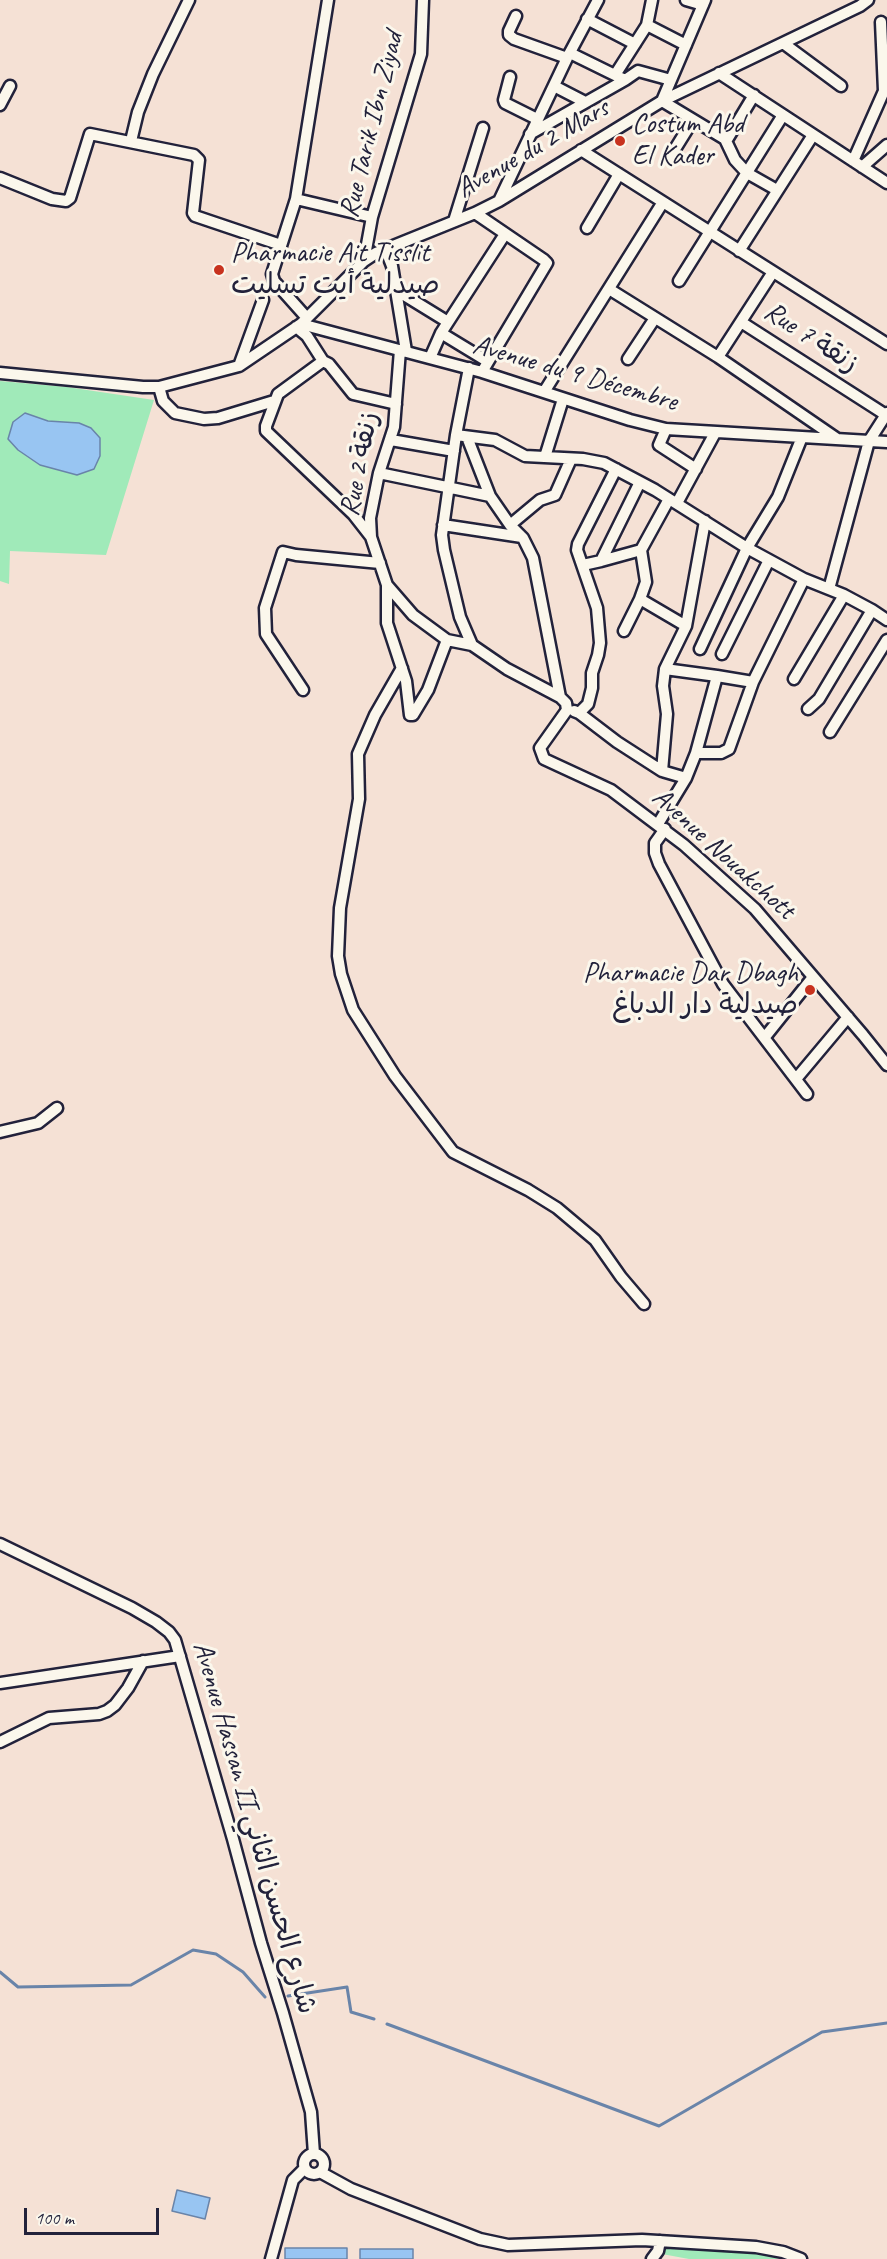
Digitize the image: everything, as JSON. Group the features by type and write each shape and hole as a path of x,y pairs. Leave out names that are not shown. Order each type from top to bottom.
{"street":[{"path":"131,141 138,112 153,74 189,0"},
{"path":"328,0 296,198 272,278 303,321 307,336 323,361 329,364 353,394 396,404"},
{"name":"Rue Tarik Ibn Ziyad","path":"364,261 372,217 421,54 423,0"},
{"path":"499,201 568,56 598,0"},
{"path":"620,77 635,44 647,25 652,0"},
{"path":"686,0 704,2 662,101 725,139 735,160 747,173 777,190"},
{"name":"Avenue du 2 Mars","path":"0,373 159,387 239,366 303,321 364,261 385,248 475,213 499,201 662,101 860,6 868,0"},
{"path":"516,16 508,31 514,39 568,56 620,77"},
{"path":"587,19 635,44"},
{"path":"857,164 886,90 881,22"},
{"path":"647,25 686,45"},
{"path":"783,43 841,86"},
{"path":"530,134 585,102 620,77 638,71 671,80"},
{"path":"719,73 887,183"},
{"path":"510,76 505,104 537,119"},
{"path":"0,105 10,86"},
{"path":"554,86 585,102"},
{"path":"725,139 754,95"},
{"path":"679,281 783,115"},
{"path":"670,157 693,120"},
{"path":"454,221 483,128"},
{"path":"0,178 52,199 66,201 70,198 90,134 131,141 197,157 199,160 193,213 195,216 281,245"},
{"path":"739,250 813,135"},
{"path":"857,164 887,145"},
{"path":"581,150 887,344"},
{"path":"587,228 619,174"},
{"path":"296,198 372,217"},
{"path":"544,392 663,202"},
{"path":"475,213 547,263 482,372"},
{"path":"430,358 441,333 505,234"},
{"name":"Rue 2 زنقة","path":"385,248 392,266 403,351 391,440 379,473 370,518 370,537 387,585 413,615 447,640 472,645"},
{"path":"718,357 773,272"},
{"path":"609,289 718,357 836,438"},
{"path":"396,290 448,322"},
{"path":"239,366 263,300"},
{"path":"628,359 655,318"},
{"name":"Avenue du 9 Décembre","path":"303,321 326,330 469,368 630,420 666,429 887,442"},
{"name":"Rue 7 زنقة","path":"741,322 886,414"},
{"path":"441,333 487,361"},
{"path":"323,361 281,391 274,401 266,431 353,514 370,537"},
{"path":"469,368 461,436 454,451 443,525 444,550 460,617 472,645 507,669 560,697 567,706 567,710 579,713 617,742 662,771 686,778"},
{"path":"159,387 163,401 175,413 204,419 218,418 274,401"},
{"path":"545,457 563,399"},
{"path":"829,589 869,441 886,414"},
{"path":"666,429 659,445 696,469"},
{"path":"583,565 641,550 696,469 715,433"},
{"path":"461,436 495,440 525,456 593,460 616,469 673,501 747,548 804,579 844,595 887,620"},
{"path":"461,436 490,496 510,525 523,537 532,558 560,697"},
{"path":"700,649 747,548 778,497 802,437"},
{"path":"391,440 454,451"},
{"path":"510,525 540,500 555,495 571,459"},
{"path":"579,713 588,704 592,673 600,644 597,608 577,550 616,469"},
{"path":"379,473 490,496"},
{"path":"601,561 640,482"},
{"path":"662,771 667,714 663,686 665,669 686,626 705,521"},
{"path":"443,525 523,537"},
{"path":"624,631 640,599 646,576 641,550"},
{"path":"303,690 266,633 265,608 283,552 380,563"},
{"path":"722,654 770,560"},
{"path":"696,753 724,752 729,749 753,682 804,579"},
{"path":"387,585 387,623 406,681 412,715 428,690 447,640"},
{"path":"794,679 844,595"},
{"path":"640,599 686,626"},
{"path":"808,709 819,699 872,610"},
{"path":"830,732 887,640"},
{"path":"402,668 375,715 358,754 358,807 342,893 338,956 341,974 353,1010 400,1083 453,1152 536,1194 557,1208 595,1240 644,1304"},
{"path":"665,669 753,682"},
{"path":"717,676 696,753 655,843 655,853 723,984 765,1036 807,1094"},
{"name":"Avenue Nouakchott","path":"567,710 540,748 544,759 611,789 662,827 755,909 887,1065"},
{"path":"765,1036 813,977"},
{"path":"796,1079 848,1017"},
{"path":"0,1132 38,1123 57,1108"},
{"name":"Avenue Hassan II شارع الحسن الثاني","path":"0,1544 132,1608 156,1622 176,1640 311,2112 315,2154"},
{"path":"0,1683 180,1656"},
{"path":"0,1742 49,1718 99,1714 107,1711 115,1705 128,1688 143,1661"},
{"path":"271,2259 293,2180 305,2168 306,2159 315,2154 320,2156 324,2163 320,2172"},
{"path":"305,2168 311,2174 320,2172 351,2189 450,2228 480,2239 508,2245 660,2241 756,2247 783,2252 801,2259"},
{"path":"652,2259 658,2251 660,2241"}],"green space":[{"path":"0,381 67,387 154,400 106,555 10,551 9,584 0,581"},
{"path":"665,2246 765,2254 782,2259 689,2259 662,2254"}],"water":[{"path":"25,413 48,421 79,423 91,428 100,438 100,456 94,469 77,475 40,465 18,450 8,439 13,422"},
{"path":"177,2190 210,2198 205,2219 172,2211"},
{"path":"285,2248 347,2248 347,2259 285,2259"},
{"path":"360,2249 413,2249 413,2259 360,2259"}],"waterway":[{"path":"0,1972 18,1987 131,1985 193,1950 216,1954 243,1972 265,1997"},
{"path":"288,1996 347,1987 351,2012 374,2019"},
{"path":"387,2024 659,2126 822,2032 887,2023"}],"place":[{"name":"Costum Abd El Kader","path":"620,141"},
{"name":"Pharmacie Ait Tisslit صيدلية أيت تسليت","path":"219,270"},
{"name":"Pharmacie Dar Dbagh صيدلية دار الدباغ","path":"810,990"}]}
